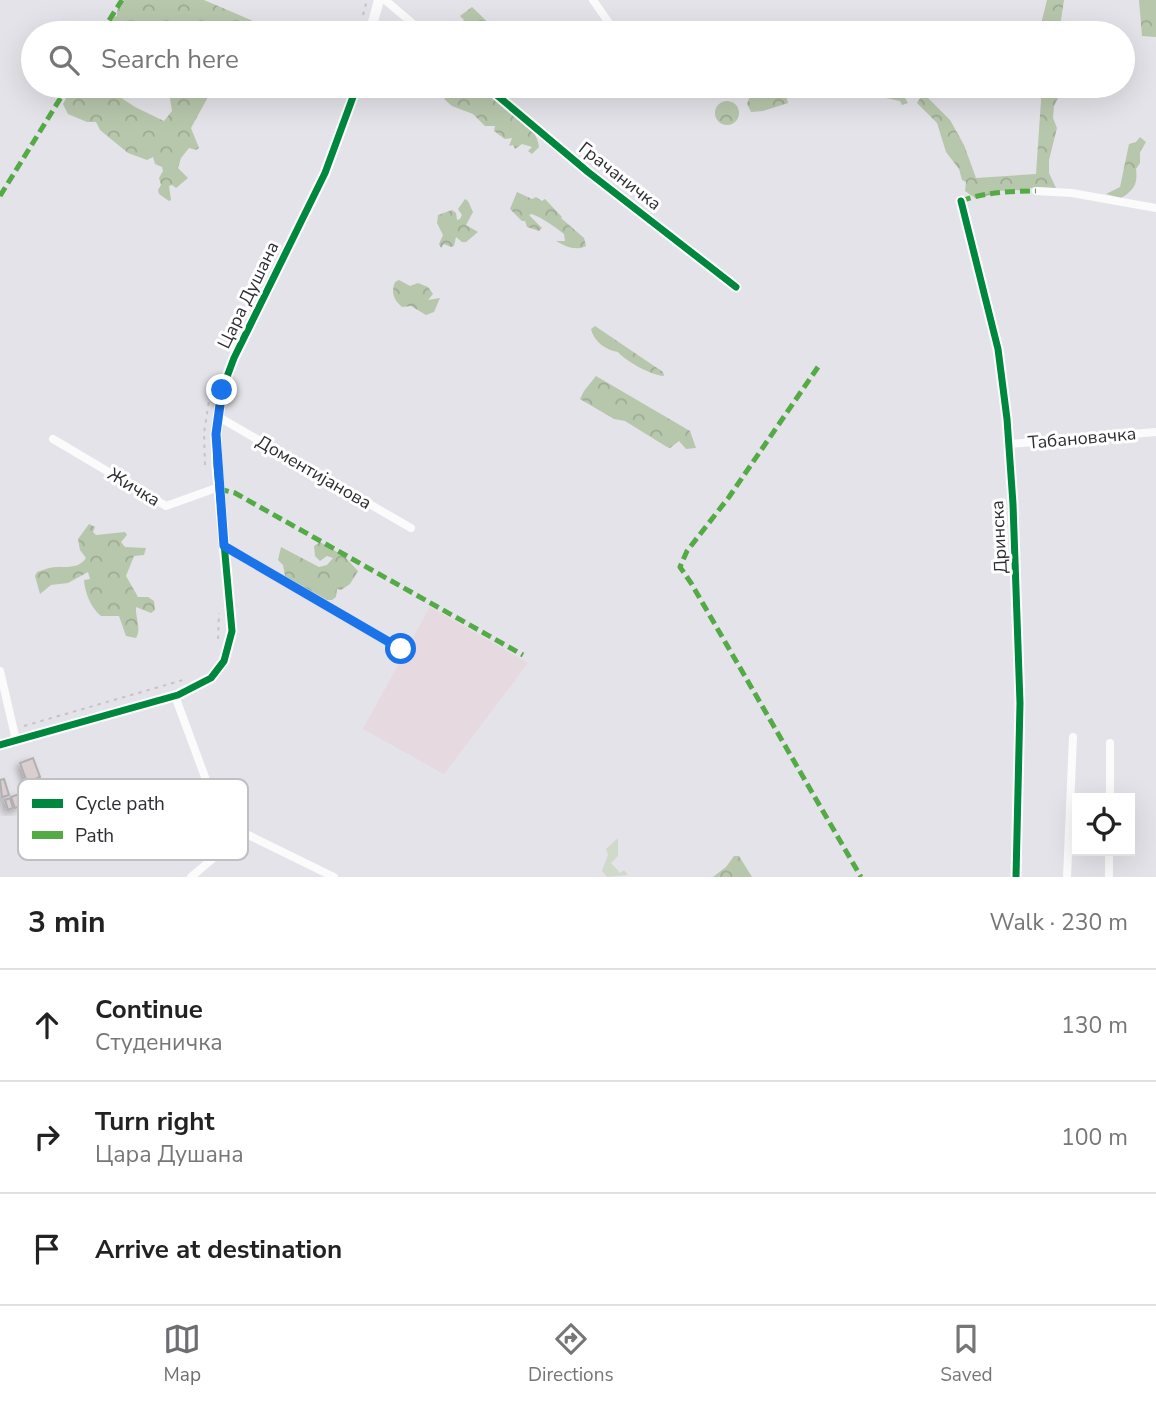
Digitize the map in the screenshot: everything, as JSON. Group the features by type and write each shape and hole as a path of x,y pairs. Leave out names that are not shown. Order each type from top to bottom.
{"street":[{"path":"373,21 379,0"},
{"path":"385,0 410,21"},
{"path":"593,0 608,21"},
{"name":"Цара Душана","path":"0,745 175,696 211,678 225,661 232,631 216,445 217,416 222,390 234,358 325,173 353,98"},
{"name":"Грачаничка","path":"500,98 588,172 736,287"},
{"path":"1036,191 1072,193 1156,208"},
{"name":"Дринска","path":"961,201 998,349 1009,444 1020,703 1016,877"},
{"name":"Доментијанова","path":"217,416 411,528"},
{"name":"Табановачка","path":"1009,444 1156,432"},
{"name":"Жичка","path":"53,439 166,506 219,487"},
{"path":"224,546 401,649"},
{"path":"0,671 16,740"},
{"path":"175,696 206,779"},
{"path":"1067,877 1073,737"},
{"path":"1110,743 1110,793"},
{"path":"248,834 334,877"},
{"path":"1109,856 1109,877"},
{"path":"191,877 211,860"}],"shaded area":[{"path":"430,607 528,663 444,774 363,729"}],"green space":[{"path":"124,0 204,0 253,21 110,21 117,16 117,10"},
{"path":"1047,0 1064,0 1061,21 1042,20"},
{"path":"1139,0 1156,0 1156,37 1142,36"},
{"path":"472,7 487,21 463,21 460,16"},
{"path":"66,98 122,98 164,121 172,111 170,98 207,98 191,128 199,148 189,148 181,158 178,168 188,178 176,188 169,186 169,201 159,194 159,178 163,171 162,167 155,164 153,157 147,160 128,153 100,130 96,122 87,122 68,114 63,104"},
{"path":"498,98 532,129 539,147 532,154 528,151 532,147 522,144 515,149 513,145 509,146 512,138 505,139 494,131 495,126 485,126 473,114 452,106 444,99"},
{"path":"749,98 787,98 788,103 751,112 747,104"},
{"path":"886,98 905,98 908,103 902,105 900,101"},
{"path":"920,98 928,98 950,120 964,145 976,178 1036,174 1041,98 1058,98 1053,118 1057,128 1049,160 1049,173 1056,188 995,191 990,195 975,198 965,191 966,182 962,180 959,169 946,152 937,123 917,103"},
{"path":"727,101 738,108 739,113 732,124 727,125 716,118 715,113 722,102"},
{"path":"1140,137 1146,142 1140,152 1134,186 1121,198 1106,194 1120,187 1129,144"},
{"path":"517,192 532,199 545,199 561,218 584,238 586,246 571,248 556,241 565,241 564,234 532,214 529,215 542,228 539,231 527,227 525,221 510,209"},
{"path":"465,199 473,212 466,225 478,232 466,242 456,237 454,246 444,244 441,248 439,244 443,235 437,223 438,215 452,210 456,213 457,220 460,219 462,215 458,209"},
{"path":"399,280 410,286 418,283 428,287 433,294 428,300 440,298 434,312 426,315 411,306 402,307 393,292 395,282"},
{"path":"595,326 663,372 664,376 653,374 618,352 601,345 591,329"},
{"path":"596,376 690,431 696,448 686,449 679,441 670,448 667,447 625,421 614,419 580,399"},
{"path":"89,524 95,527 93,532 96,535 125,532 127,535 121,542 125,547 146,548 144,555 134,556 126,576 138,597 148,597 154,601 155,610 151,613 136,607 136,638 126,636 119,616 101,616 94,609 84,580 90,579 88,572 68,583 51,585 40,594 35,576 37,572 78,565 86,558 80,550 78,539"},
{"path":"320,542 344,556 358,571 350,584 341,590 337,589 336,597 332,600 327,600 285,576 283,565 278,560 281,547 319,567 327,565 333,558 327,556 320,561 315,556 314,546"},
{"path":"618,838 618,856 611,863 620,873 624,870 628,875 607,877 602,871 608,855 606,849"},
{"path":"734,856 739,856 752,877 713,877 726,867"}],"building":[{"path":"33,758 40,777 26,779 20,763"},
{"path":"4,779 9,795 2,797 0,780"},
{"path":"18,794 18,807 15,808 11,797"},
{"path":"10,798 13,808 8,810 5,800"}],"marked path":[{"path":"109,21 122,0"},
{"path":"0,196 61,98"},
{"path":"961,201 989,194 1036,191"},
{"path":"818,367 729,497 687,551 680,567 861,877"},
{"path":"219,489 235,493 523,655"}],"cycle path":[{"path":"0,745 178,695 211,678 224,661 232,631 217,466 216,434 222,390 234,358 325,173 353,98"},
{"path":"500,98 588,172 736,287"},
{"path":"961,201 998,349 1007,419 1013,504 1020,703 1016,877"}],"route":[{"path":"222,390 216,434 224,546 401,649"}]}
